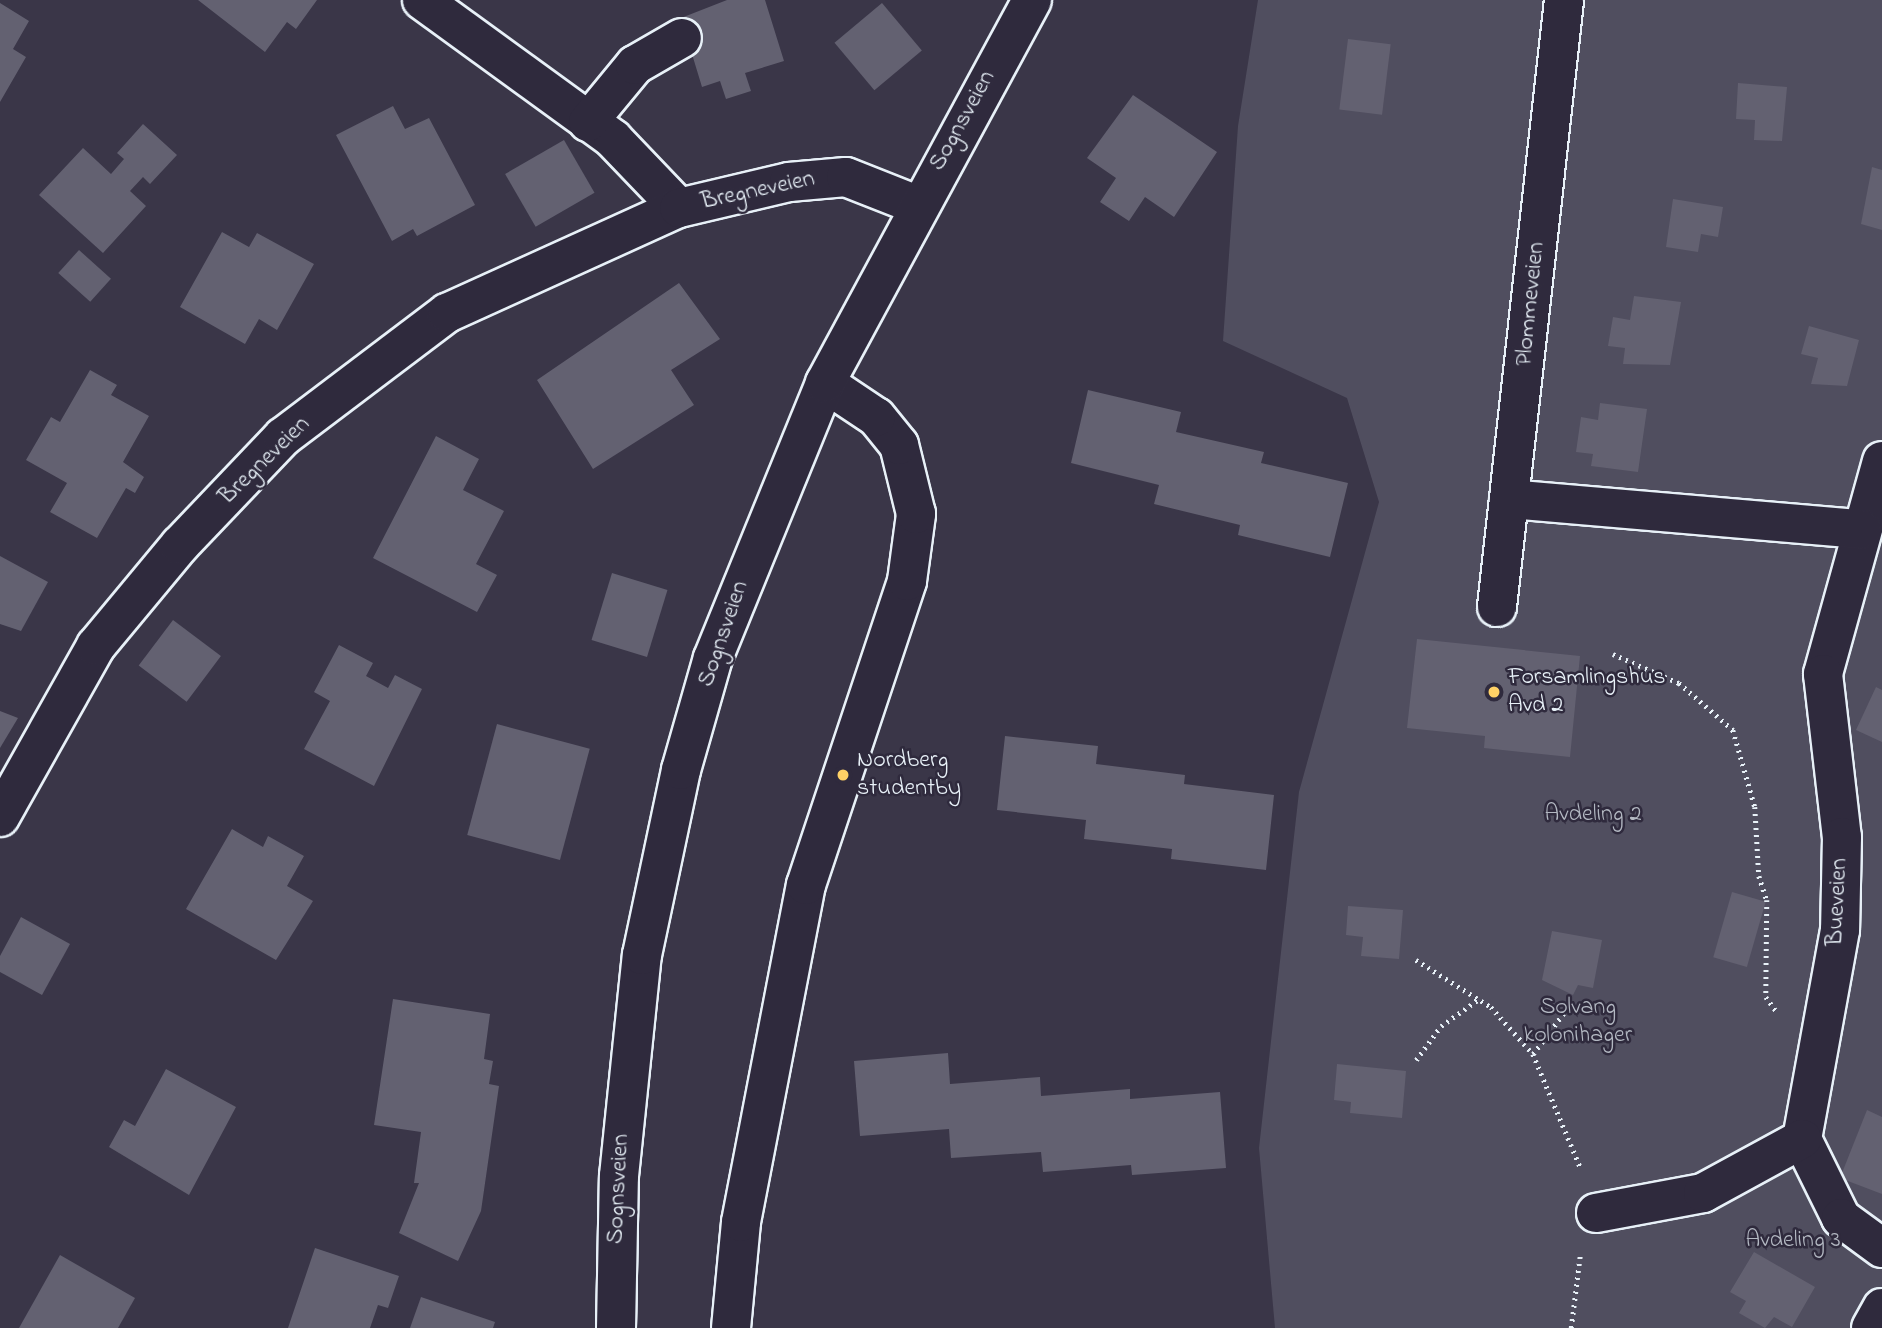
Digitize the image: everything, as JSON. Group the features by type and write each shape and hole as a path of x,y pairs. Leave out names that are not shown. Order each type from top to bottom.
{"street":[{"name":"Bregneveien","path":"422,0 589,122 679,208"},
{"name":"Sognsveien","path":"616,1328 627,1060 660,859 713,658 825,383 917,205 1032,0"},
{"name":"Plommeveien","path":"1497,607 1564,0"},
{"path":"589,122 635,65 682,38"},
{"name":"Bregneveien","path":"0,817 96,646 283,437 447,313 679,208 816,177 864,181 917,205"},
{"path":"731,1328 741,1222 806,885 907,581 916,514 899,445 876,417 825,383"},
{"name":"Bueveien","path":"1801,1139 1840,930 1842,838 1823,674 1872,544 1882,461"},
{"path":"1509,499 1872,544"},
{"path":"1596,1213 1703,1193 1801,1139 1840,1218 1882,1248"},
{"path":"1871,1328 1882,1308"}],"path":[{"path":"1613,654 1679,683 1733,730 1755,807 1759,876 1768,900 1766,997 1780,1016"},
{"path":"1416,960 1479,999 1533,1054 1569,1133 1596,1213 1583,1221 1571,1328"},
{"path":"1416,1060 1441,1026 1479,999"},
{"path":"1533,1054 1572,1002"}],"green space":[{"name":"Solvang kolonihager","path":"1258,0 1882,0 1882,1328 1275,1328 1259,1148 1299,792 1379,502 1347,398 1223,341 1238,126"}],"building":[{"path":"198,0 317,0 296,29 287,22 265,52"},
{"path":"727,0 765,0 784,61 745,73 751,91 726,99 720,81 702,87 681,18"},
{"path":"0,3 29,21 13,49 26,57 0,102"},
{"path":"882,3 922,50 874,90 835,43"},
{"path":"1348,39 1391,44 1382,115 1339,109"},
{"path":"1738,83 1787,87 1782,141 1754,140 1755,120 1736,119"},
{"path":"1133,95 1217,152 1174,217 1145,197 1129,221 1100,202 1116,178 1087,158"},
{"path":"393,106 405,129 429,118 475,205 417,236 413,229 392,241 336,135"},
{"path":"143,124 177,155 150,184 143,177 130,191 146,206 103,253 39,195 83,148 111,174 124,159 117,153"},
{"path":"564,140 594,193 536,227 505,174"},
{"path":"1872,167 1882,170 1882,230 1861,224"},
{"path":"1673,199 1723,207 1718,237 1701,234 1698,252 1666,247"},
{"path":"222,232 249,247 257,233 314,264 277,330 259,319 245,344 180,307"},
{"path":"79,250 111,279 90,302 58,273"},
{"path":"679,283 720,339 671,370 694,405 593,469 537,380"},
{"path":"1634,296 1681,302 1670,365 1623,364 1625,348 1608,346 1613,317 1630,320"},
{"path":"1809,326 1859,340 1847,386 1811,384 1818,358 1801,354"},
{"path":"90,370 117,385 111,395 149,416 123,462 144,477 135,493 126,488 97,538 50,512 67,483 26,460 51,417 60,422"},
{"path":"1088,390 1181,412 1176,432 1264,452 1261,463 1348,483 1330,557 1238,535 1240,525 1154,504 1159,485 1071,463"},
{"path":"1600,403 1647,409 1638,472 1591,466 1593,454 1576,452 1581,417 1598,420"},
{"path":"436,436 479,459 463,490 504,511 476,564 497,575 477,612 373,558"},
{"path":"0,556 48,582 21,631 0,624"},
{"path":"612,573 667,590 647,657 592,640"},
{"path":"173,620 221,656 187,702 139,666"},
{"name":"Forsamlingshus Avd 2","path":"1417,639 1580,656 1570,757 1484,748 1485,736 1407,728"},
{"path":"339,645 373,663 366,676 388,688 395,675 422,689 374,786 304,749 330,701 314,692"},
{"path":"1876,687 1882,690 1882,742 1856,730"},
{"path":"0,711 18,718 0,748"},
{"path":"497,724 590,749 560,860 467,835"},
{"path":"1005,736 1098,746 1096,764 1185,775 1184,784 1274,795 1266,870 1171,859 1172,849 1084,839 1086,820 997,810"},
{"path":"232,829 263,847 268,836 304,856 287,886 313,901 276,960 186,909"},
{"path":"1732,892 1766,902 1747,967 1713,957"},
{"path":"1348,906 1403,910 1399,959 1361,956 1363,937 1346,935"},
{"path":"21,917 70,944 42,995 0,972 0,956"},
{"path":"1552,931 1602,940 1593,988 1578,985 1573,995 1542,980"},
{"path":"393,999 490,1014 484,1059 493,1061 489,1084 499,1086 481,1211 458,1261 399,1233 419,1183 414,1183 421,1132 374,1125"},
{"path":"948,1053 950,1084 1040,1077 1041,1096 1130,1089 1130,1099 1220,1092 1226,1168 1132,1175 1131,1165 1043,1172 1041,1152 951,1158 949,1129 860,1136 854,1061"},
{"path":"1337,1064 1406,1071 1402,1118 1350,1113 1351,1102 1334,1100"},
{"path":"166,1069 236,1107 189,1195 109,1147 124,1120 135,1126"},
{"path":"1867,1110 1882,1117 1882,1194 1840,1178"},
{"path":"315,1248 399,1276 388,1308 378,1305 370,1328 288,1328"},
{"path":"1754,1252 1815,1287 1792,1327 1774,1317 1765,1328 1739,1313 1746,1301 1730,1292"},
{"path":"60,1255 135,1298 118,1328 19,1328"},
{"path":"421,1297 495,1322 493,1328 410,1328"}],"place":[{"name":"Forsamlingshus Avd 2","path":"1494,692"},
{"name":"Nordberg studentby","path":"843,775"}],"park label":[{"name":"Avdeling 2","path":"1593,815"},
{"name":"Avdeling 3","path":"1793,1241"}]}
